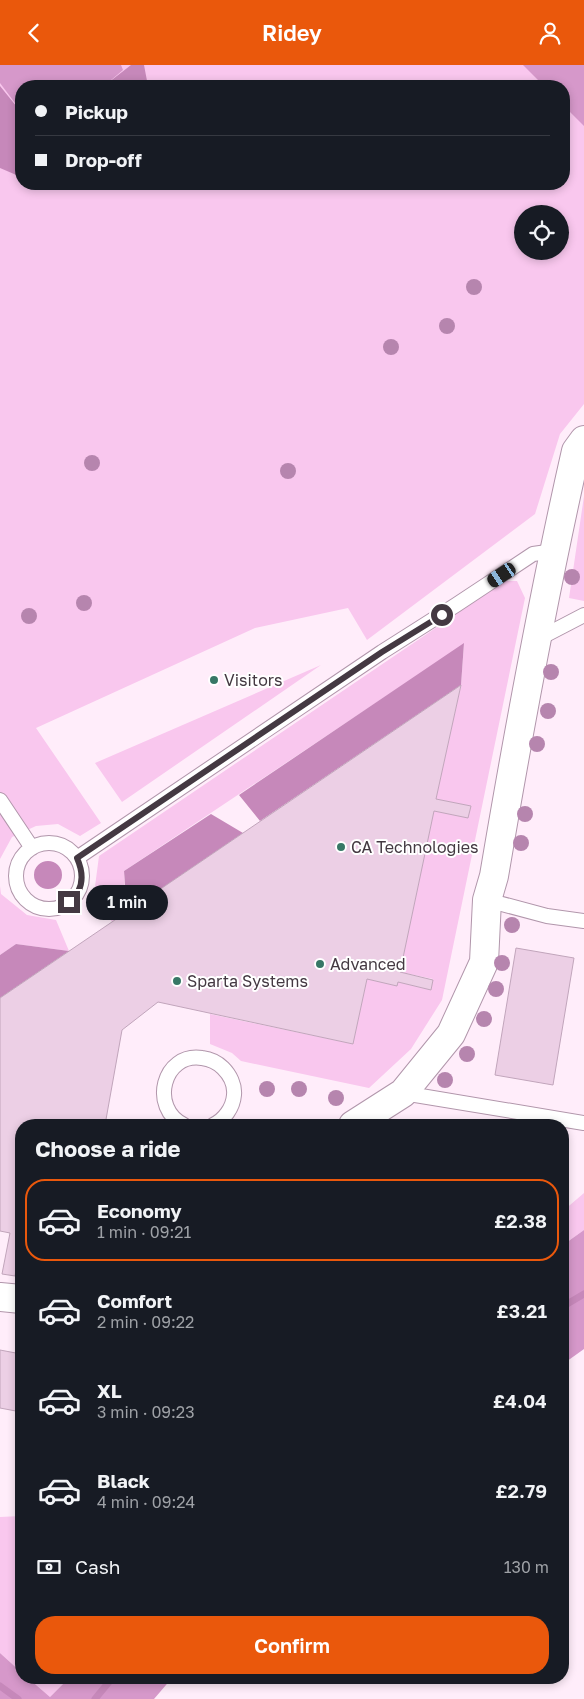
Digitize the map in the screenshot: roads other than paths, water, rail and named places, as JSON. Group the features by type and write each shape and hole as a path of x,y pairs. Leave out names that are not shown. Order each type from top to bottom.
{"street":[{"path":"362,1119 403,1093 451,1034 484,962 487,900 494,876 520,723 576,451 584,440"},
{"path":"0,1297 15,1298"}],"lane":[{"path":"77,858 382,652 533,554 554,551"},
{"path":"538,639 584,615"},
{"path":"0,800 32,848"},
{"path":"50,843 61,845 77,858 82,879 74,899 60,907 44,909 33,906 21,895 16,884 16,871 20,860 32,848 50,843"},
{"path":"487,900 547,916 584,921"},
{"path":"176,1119 166,1107 163,1096 164,1085 176,1065 186,1059 198,1057 210,1059 228,1073 233,1084 234,1095 228,1119"},
{"path":"403,1093 560,1119"},
{"path":"569,1121 584,1123"}],"waterway":[{"path":"569,1303 584,1294"},
{"path":"95,1699 107,1684"},
{"path":"0,1686 18,1699"}],"place":[{"name":"Visitors","path":"214,680"},
{"name":"CA Technologies","path":"341,847"},
{"name":"Advanced","path":"320,964"},
{"name":"Sparta Systems","path":"177,981"}]}
